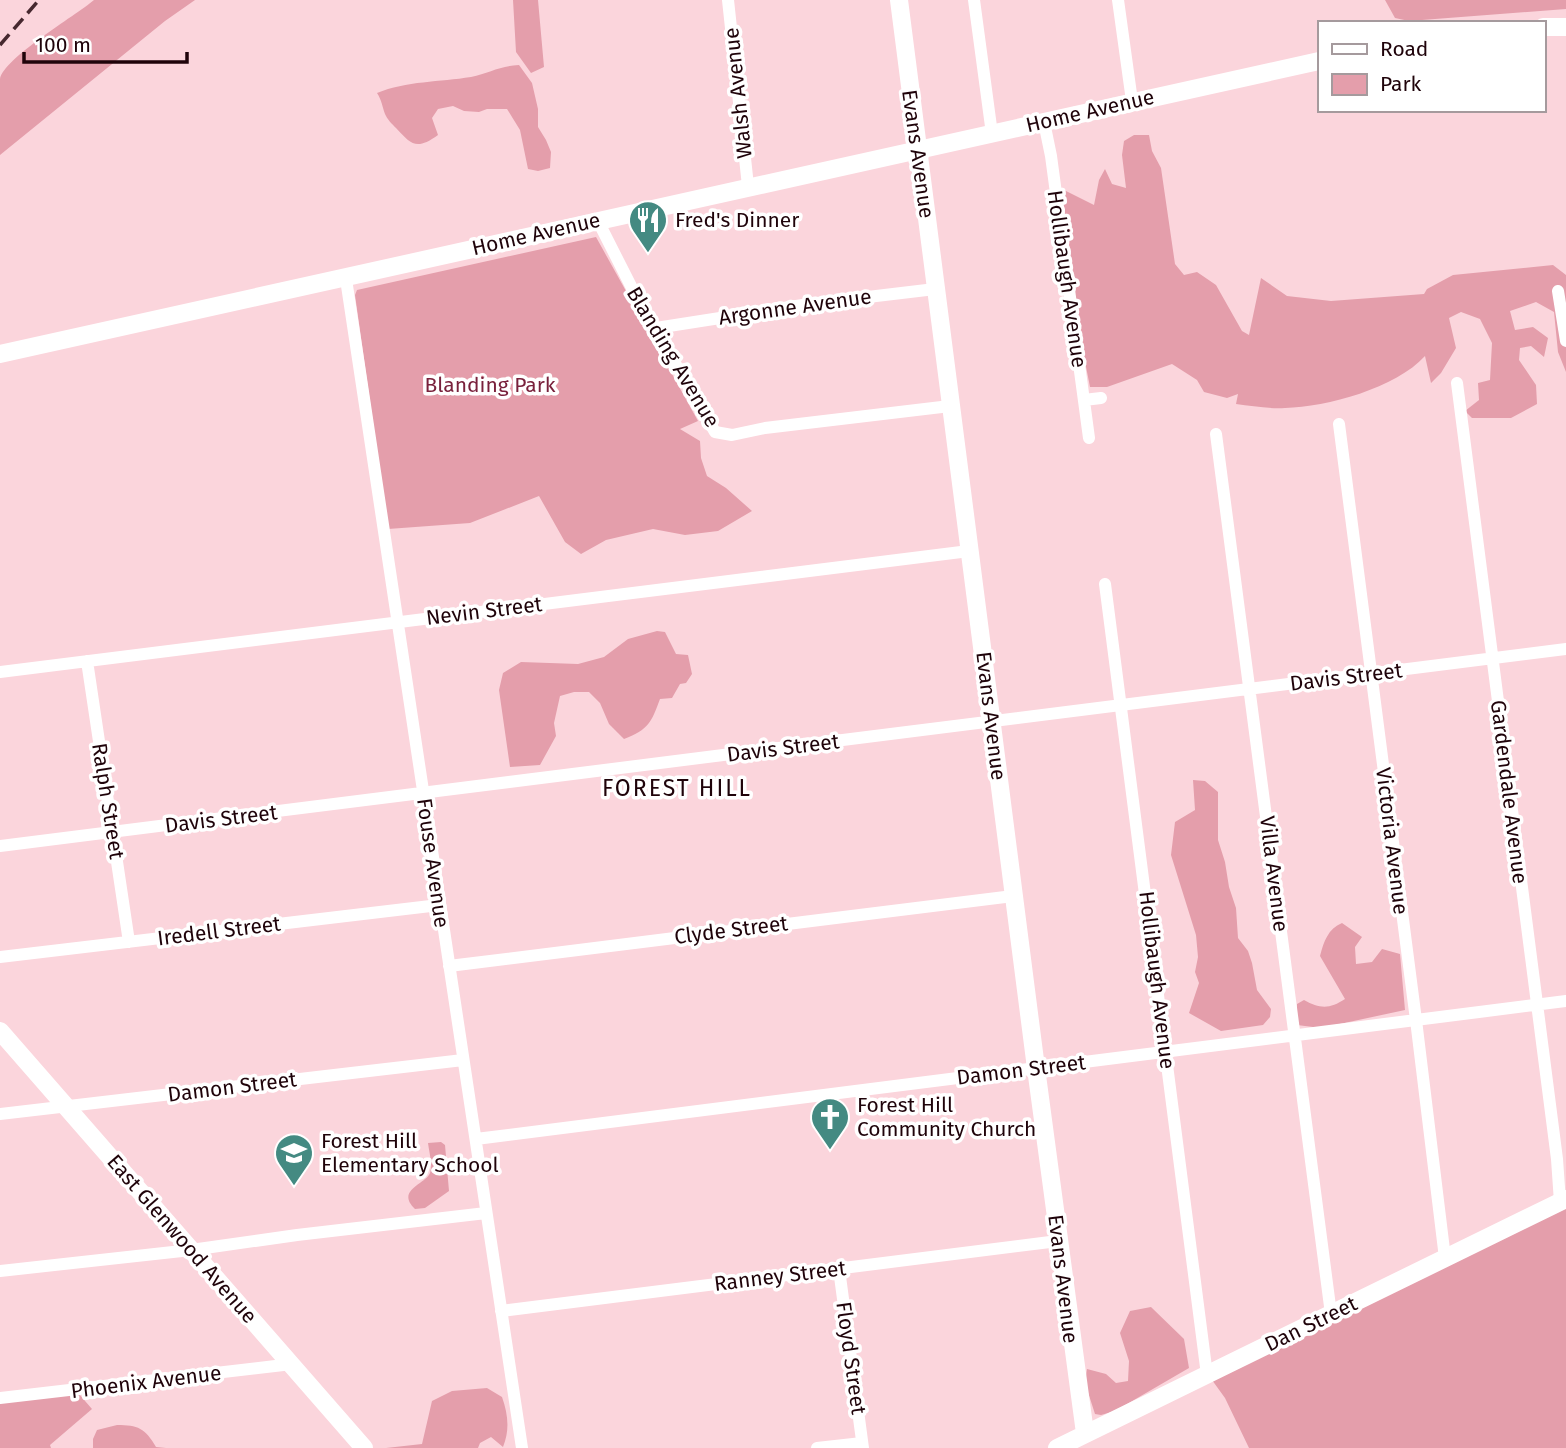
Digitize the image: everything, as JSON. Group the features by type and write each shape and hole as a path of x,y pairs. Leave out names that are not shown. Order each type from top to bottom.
{"street":[{"name":"Walsh Avenue","path":"728,0 748,186"},
{"name":"Evans Avenue","path":"899,0 934,289 1085,1433"},
{"path":"974,0 992,134"},
{"path":"1118,0 1132,101"},
{"path":"1545,27 1566,26"},
{"name":"Home Avenue","path":"0,354 1318,61"},
{"name":"Hollibaugh Avenue","path":"1044,122 1051,156 1089,438"},
{"name":"Blanding Avenue","path":"598,221 614,256 707,423 715,432 723,435 950,406"},
{"name":"Fouse Avenue","path":"346,279 522,1448"},
{"name":"Argonne Avenue","path":"656,328 809,304 934,289"},
{"path":"1558,291 1566,341"},
{"name":"Gardendale Avenue","path":"1457,383 1563,1200"},
{"path":"1084,400 1101,398"},
{"name":"Victoria Avenue","path":"1339,424 1444,1258"},
{"name":"Villa Avenue","path":"1216,434 1331,1314"},
{"name":"Nevin Street","path":"0,672 969,551"},
{"name":"Hollibaugh Avenue","path":"1105,584 1207,1375"},
{"name":"Davis Street","path":"0,846 1566,649"},
{"name":"Ralph Street","path":"87,661 129,942"},
{"name":"Clyde Street","path":"449,966 1013,896"},
{"name":"Iredell Street","path":"0,957 439,905"},
{"name":"Damon Street","path":"476,1139 1566,1002"},
{"name":"East Glenwood Avenue","path":"0,1031 364,1448"},
{"name":"Damon Street","path":"0,1114 463,1059"},
{"name":"Dan Street","path":"1056,1448 1563,1200"},
{"path":"0,1271 486,1213"},
{"name":"Ranney Street","path":"501,1311 1058,1241"},
{"name":"Floyd Street","path":"838,1269 862,1446"},
{"name":"Phoenix Avenue","path":"0,1398 292,1364"},
{"path":"817,1448 862,1446"}],"green space":[{"path":"94,0 195,0 165,21 0,155 0,79 4,70 26,49"},
{"path":"513,0 538,0 544,67 531,73 516,52"},
{"path":"1385,0 1566,0 1566,9 1409,21 1395,18"},
{"path":"519,65 532,83 538,109 538,127 551,152 550,168 538,171 528,169 520,130 507,109 487,109 479,112 464,111 453,106 438,109 432,118 438,135 424,143 414,144 388,120 377,93 411,84 471,77"},
{"path":"1134,135 1149,135 1152,151 1161,168 1175,264 1184,275 1197,272 1216,285 1242,331 1249,335 1261,278 1287,296 1331,301 1424,294 1427,289 1453,275 1553,265 1566,275 1566,372 1558,352 1554,312 1536,302 1510,311 1515,330 1533,327 1548,338 1544,357 1531,346 1520,348 1519,360 1536,385 1537,404 1511,418 1472,418 1465,411 1479,400 1478,383 1490,380 1492,343 1480,319 1461,312 1449,318 1456,348 1441,373 1431,383 1425,356 1397,377 1360,394 1302,407 1273,408 1236,404 1238,394 1227,398 1204,392 1197,380 1172,364 1107,387 1090,387 1075,311 1060,188 1094,205 1099,180 1105,169 1112,184 1126,188 1122,155 1124,141"},
{"name":"Blanding Park","path":"596,237 698,421 680,429 700,441 701,458 707,476 726,488 752,511 718,531 685,535 653,529 606,540 581,554 565,542 539,496 470,523 388,529 355,295 357,290"},
{"path":"657,631 665,632 676,654 688,655 692,674 686,683 680,684 672,698 660,699 651,720 644,728 624,739 609,724 600,703 589,692 560,696 554,723 556,736 540,765 510,767 499,690 503,673 521,662 578,664 604,657 628,639"},
{"path":"1193,780 1205,781 1218,792 1218,840 1236,908 1238,938 1248,951 1257,990 1271,1009 1270,1017 1263,1025 1221,1031 1189,1013 1199,983 1195,972 1198,957 1196,935 1171,855 1175,822 1195,810"},
{"path":"1342,923 1362,937 1355,947 1356,964 1372,962 1382,949 1400,954 1405,1010 1321,1028 1297,1025 1297,1004 1304,1000 1325,1007 1345,999 1320,956 1327,936"},
{"path":"441,1142 445,1145 449,1191 425,1208 415,1209 408,1197 430,1173 428,1143"},
{"path":"1566,1207 1566,1448 1249,1448 1225,1398 1212,1380"},
{"path":"1151,1307 1184,1339 1189,1368 1115,1411 1095,1414 1085,1383 1087,1369 1106,1374 1116,1383 1128,1381 1129,1361 1120,1333 1130,1311"},
{"path":"487,1388 502,1397 504,1403 507,1428 503,1447 491,1437 480,1443 478,1448 386,1448 422,1444 432,1401 452,1391"},
{"path":"79,1394 92,1409 50,1445 51,1448 0,1448 0,1400"},
{"path":"117,1425 140,1429 156,1447 166,1448 93,1448 97,1430"}],"railway":[{"path":"0,45 39,0"}],"place":[{"name":"Fred's Dinner","path":"648,254"},
{"name":"Forest Hill Community Church","path":"830,1151"},
{"name":"Forest Hill Elementary School","path":"294,1187"}],"district":[{"name":"FOREST HILL","path":"677,788"}]}
